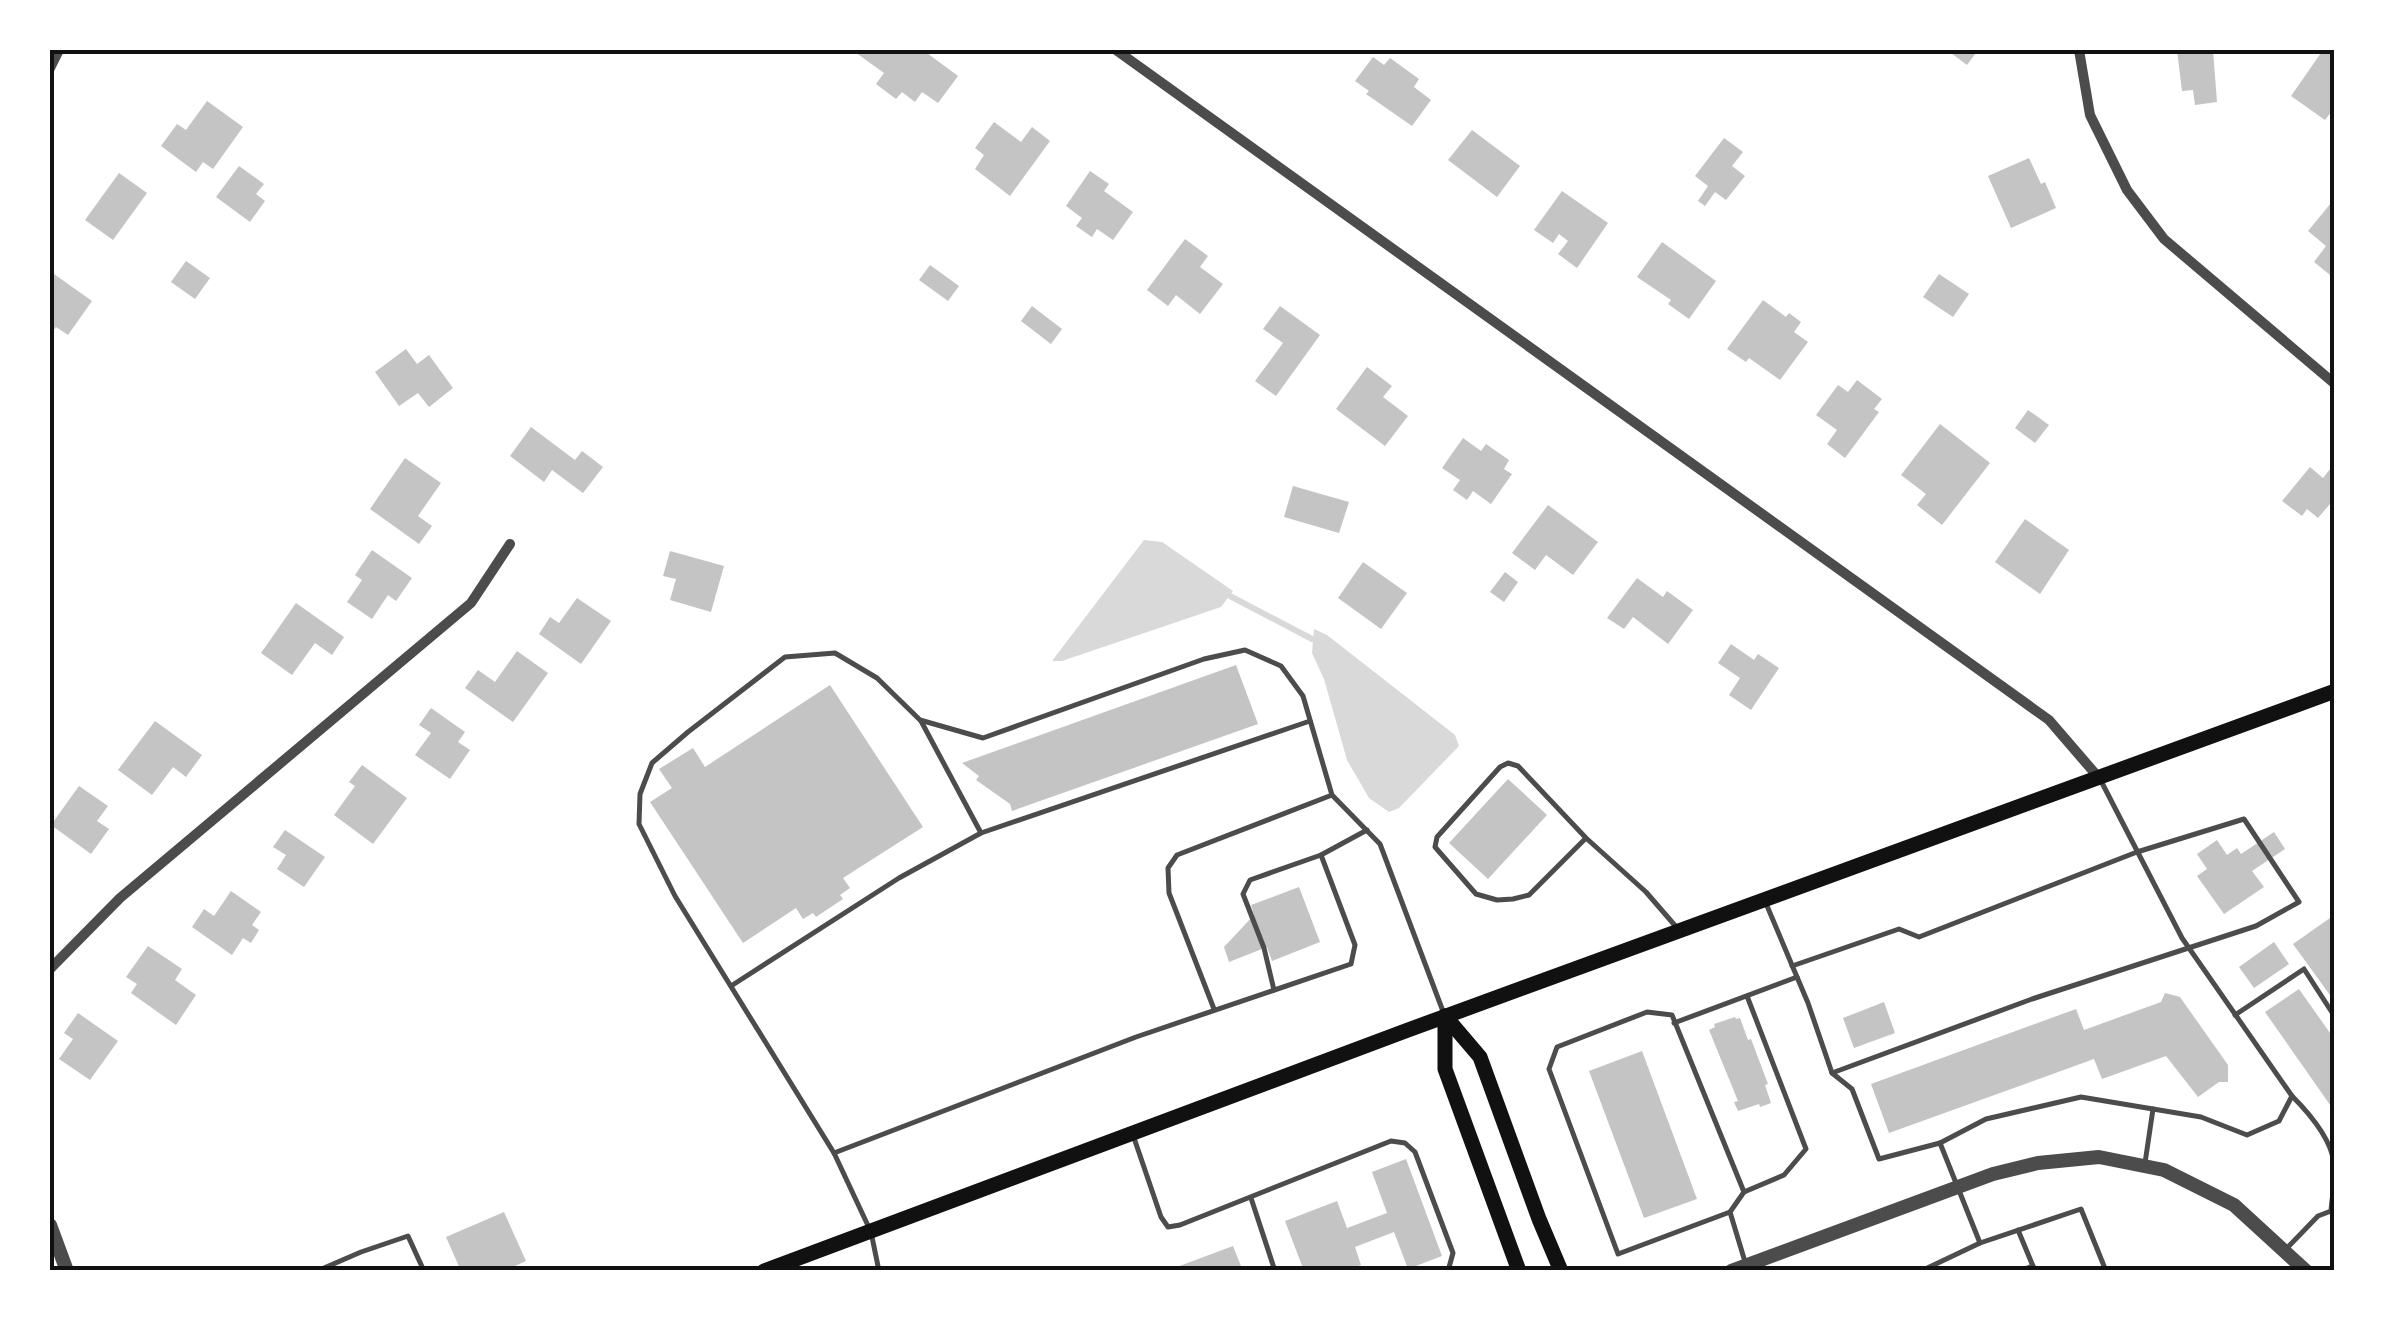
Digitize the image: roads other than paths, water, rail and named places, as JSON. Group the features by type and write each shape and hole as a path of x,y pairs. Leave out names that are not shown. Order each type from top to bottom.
{"main road":[{"path":"764,1271 1445,1016 2335,691"},
{"path":"1445,1016 1444,1069 1519,1271"},
{"path":"1445,1016 1480,1056 1561,1271"}],"street":[{"path":"50,68 59,50"},
{"path":"1116,50 2049,720 2100,778"},
{"path":"2079,50 2090,114 2127,190 2164,240 2335,384"},
{"path":"50,970 120,898 470,604 510,544"},
{"path":"1741,1269 1993,1174 2038,1163 2098,1157 2164,1170 2234,1204 2306,1271"},
{"path":"50,1225 60,1265"}],"lane":[{"path":"920,720 983,738 1204,659 1244,650 1281,666 1303,696 1332,796 1380,844 1445,1016"},
{"path":"879,1271 871,1232 834,1153 675,896 639,824 640,794 652,763 785,657 835,653 877,678 920,720 980,833"},
{"path":"731,986 900,878 980,833 1310,721"},
{"path":"1586,838 1528,895 1513,900 1476,894 1435,847 1436,837 1500,767 1518,766 1586,838 1646,892 1680,931"},
{"path":"2100,778 2188,948 2292,1096 2310,1114 2332,1154 2333,1212 2318,1216 2285,1250"},
{"path":"1215,1010 1170,892 1168,868 1177,855 1332,796"},
{"path":"1792,966 1900,930 1919,937 2137,852 2244,819 2298,902 2256,926 2032,999 1832,1073"},
{"path":"1274,990 1244,894 1250,880 1321,856 1367,830"},
{"path":"834,1153 1136,1037 1351,964 1355,944 1321,856"},
{"path":"1765,900 1832,1073 1852,1089 1880,1159 1940,1143 1986,1118 2081,1097 2201,1117 2247,1135 2279,1121 2292,1096"},
{"path":"2236,1015 2304,969 2335,1017"},
{"path":"1674,1024 1797,977"},
{"path":"1744,1192 1672,1015 1646,1012 1557,1047 1549,1069 1618,1254 1730,1212 1744,1192 1784,1174 1806,1149 1748,996"},
{"path":"2145,1166 2152,1109"},
{"path":"1132,1134 1168,1227 1391,1141 1405,1143 1415,1152 1453,1253 1448,1271"},
{"path":"1940,1143 1980,1243"},
{"path":"1250,1197 1275,1271"},
{"path":"1921,1271 1980,1243 2081,1209 2106,1271"},
{"path":"1730,1212 1741,1269"},
{"path":"2018,1230 2034,1268 2019,1271"},
{"path":"317,1271 408,1236 424,1271"}],"waterway":[{"path":"1230,596 1312,639"}]}
